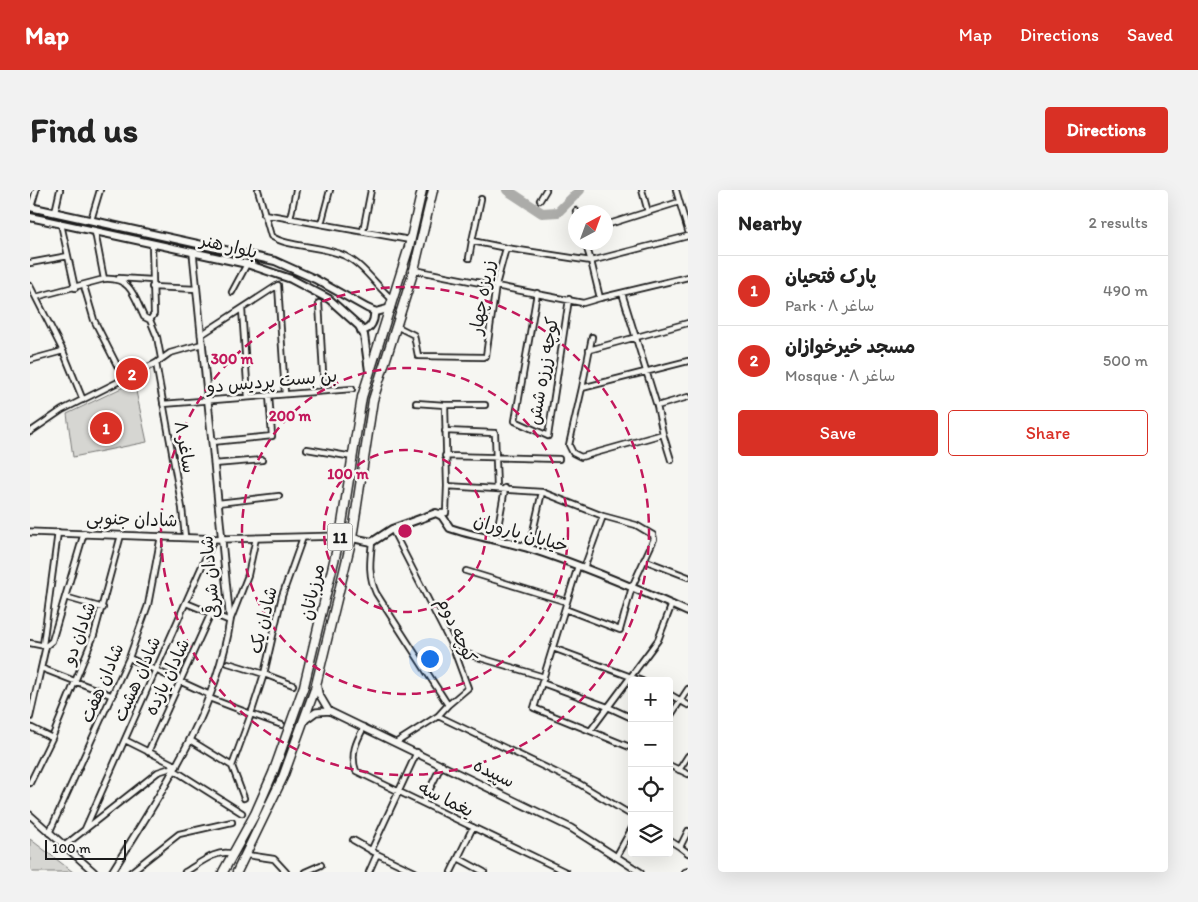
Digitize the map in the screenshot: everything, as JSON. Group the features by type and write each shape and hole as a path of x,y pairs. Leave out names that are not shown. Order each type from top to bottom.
{"main road":[{"name":"مرزبانان","path":"224,872 255,814 288,734 316,641 340,536 362,397 392,304 422,190"},
{"name":"مرزبانان","path":"237,872 247,855 283,778 317,682 352,538 373,400 398,327 433,190"},
{"name":"بلوار هنر","path":"31,207 275,261 315,279 356,303 374,311"},
{"name":"بلوار هنر","path":"30,217 247,264 271,271 310,288 329,299 350,317 361,331 370,374"},
{"path":"193,253 195,243"},
{"path":"361,331 366,330 372,324 374,311 383,311 392,304"},
{"path":"370,374 380,378"},
{"path":"352,538 372,542 392,529 436,513"},
{"name":"خیابان باروران","path":"436,513 442,516 450,528 496,538 530,549 632,587 688,612"}],"street":[{"path":"31,207 36,190"},
{"path":"54,212 60,190"},
{"path":"91,220 100,190"},
{"path":"258,190 271,236 280,242 314,246 346,257 360,266 392,304"},
{"path":"290,219 296,190"},
{"path":"321,224 330,190"},
{"path":"363,231 371,190"},
{"path":"540,200 546,190"},
{"path":"642,190 648,212"},
{"path":"676,190 688,231"},
{"path":"469,258 481,199"},
{"path":"613,223 680,202"},
{"path":"264,214 410,240"},
{"path":"61,224 75,288"},
{"path":"95,232 104,278"},
{"path":"591,261 688,236"},
{"path":"472,241 506,248"},
{"path":"150,320 154,314 152,244"},
{"name":"زریزه چهار","path":"398,327 414,334 418,356 485,356 496,285 506,248 591,261"},
{"path":"588,250 600,298"},
{"name":"شادان شرقی","path":"112,872 190,740 209,697 222,659 230,621 193,253"},
{"path":"30,263 68,256"},
{"path":"232,292 247,264"},
{"path":"414,270 583,302 688,277"},
{"path":"36,298 84,286 104,278 152,280"},
{"path":"117,278 125,283 134,294 144,317 150,320 157,337 161,358"},
{"path":"201,335 278,285 285,394"},
{"path":"30,286 63,351 83,400"},
{"path":"84,286 94,320 124,379"},
{"path":"152,287 197,289"},
{"name":"کوچه زرزه شش","path":"537,293 515,421 548,436 569,300"},
{"path":"622,293 658,406 663,434 671,460"},
{"path":"319,303 324,390"},
{"path":"242,309 248,397"},
{"path":"589,350 688,323"},
{"path":"592,337 569,445 573,453 580,457 663,434"},
{"path":"30,432 62,410 156,363 170,353 202,344"},
{"path":"30,360 63,351"},
{"path":"582,388 688,361"},
{"name":"ساغر ٨","path":"156,363 182,508 185,536"},
{"name":"بن بست پردیس دو","path":"163,404 352,389"},
{"path":"212,442 272,436 268,395"},
{"path":"658,406 688,397"},
{"path":"416,404 485,405"},
{"path":"436,513 446,513 445,405"},
{"path":"445,431 495,433 497,488"},
{"path":"307,448 353,457"},
{"path":"446,456 559,459"},
{"path":"214,464 262,460"},
{"path":"447,486 505,488 542,492 603,516 614,518 651,532 654,539 632,587 620,630 565,609"},
{"path":"496,538 505,488"},
{"path":"530,549 542,492"},
{"path":"218,503 279,496"},
{"path":"603,516 567,602 534,708 628,746"},
{"name":"کوچه دوم","path":"392,529 454,650 468,688 448,705"},
{"name":"شادان جنوبی","path":"30,532 185,536 214,539 340,536 352,538"},
{"path":"30,717 41,668 58,532"},
{"path":"30,643 44,646 52,641 84,533"},
{"name":"شادان دو","path":"30,783 76,682 103,608 122,534"},
{"name":"شادان هفت","path":"49,833 129,658 148,605 161,536"},
{"name":"شادان یک","path":"228,663 264,674 282,596 303,537"},
{"path":"186,603 230,621 248,575 256,538"},
{"name":"شادان هشت","path":"86,830 214,539"},
{"path":"372,542 369,568 370,580 376,593 448,705 438,716 397,742"},
{"path":"644,560 688,577"},
{"path":"466,570 567,602"},
{"path":"65,597 103,608"},
{"path":"591,730 658,640 672,604"},
{"name":"شادان یازده","path":"148,752 211,613"},
{"path":"553,648 631,676"},
{"path":"454,650 544,677"},
{"path":"129,658 179,680 209,697 282,725"},
{"path":"41,668 113,696"},
{"path":"232,766 264,674 293,685"},
{"path":"305,720 316,712 329,710 318,694 317,682"},
{"path":"542,683 628,716"},
{"path":"30,686 37,687"},
{"path":"673,711 688,688"},
{"path":"673,696 688,705"},
{"name":"سپیده","path":"329,710 570,828 640,872"},
{"path":"438,716 578,783 628,813"},
{"path":"30,727 52,738"},
{"name":"یغما سه","path":"364,727 353,749 352,761 356,771 566,872"},
{"path":"125,740 175,768 242,813"},
{"path":"190,740 232,766 244,798"},
{"path":"371,851 417,752"},
{"path":"680,770 688,756"},
{"path":"423,803 442,764"},
{"path":"673,767 688,774"},
{"path":"64,846 158,772 175,768"},
{"path":"30,814 94,872"},
{"path":"131,872 179,834 232,822"},
{"path":"451,872 472,827"},
{"path":"680,847 688,831"},
{"path":"616,857 628,835"},
{"path":"353,840 371,851 415,872"},
{"path":"673,843 688,853"},
{"path":"185,872 219,853 227,852 234,855"},
{"path":"369,872 377,854"},
{"path":"247,855 274,859 286,872"},
{"path":"458,858 484,872"},
{"path":"305,872 321,865"}],"shaded area":[{"path":"134,382 147,442 73,457 67,414"},
{"path":"30,839 73,872 30,872"}],"waterway":[{"path":"507,190 542,213 558,212 580,190"}],"place":[{"name":"مسجد خیرخوازان","path":"132,374"},
{"name":"پارک فتحیان","path":"106,428"}]}
